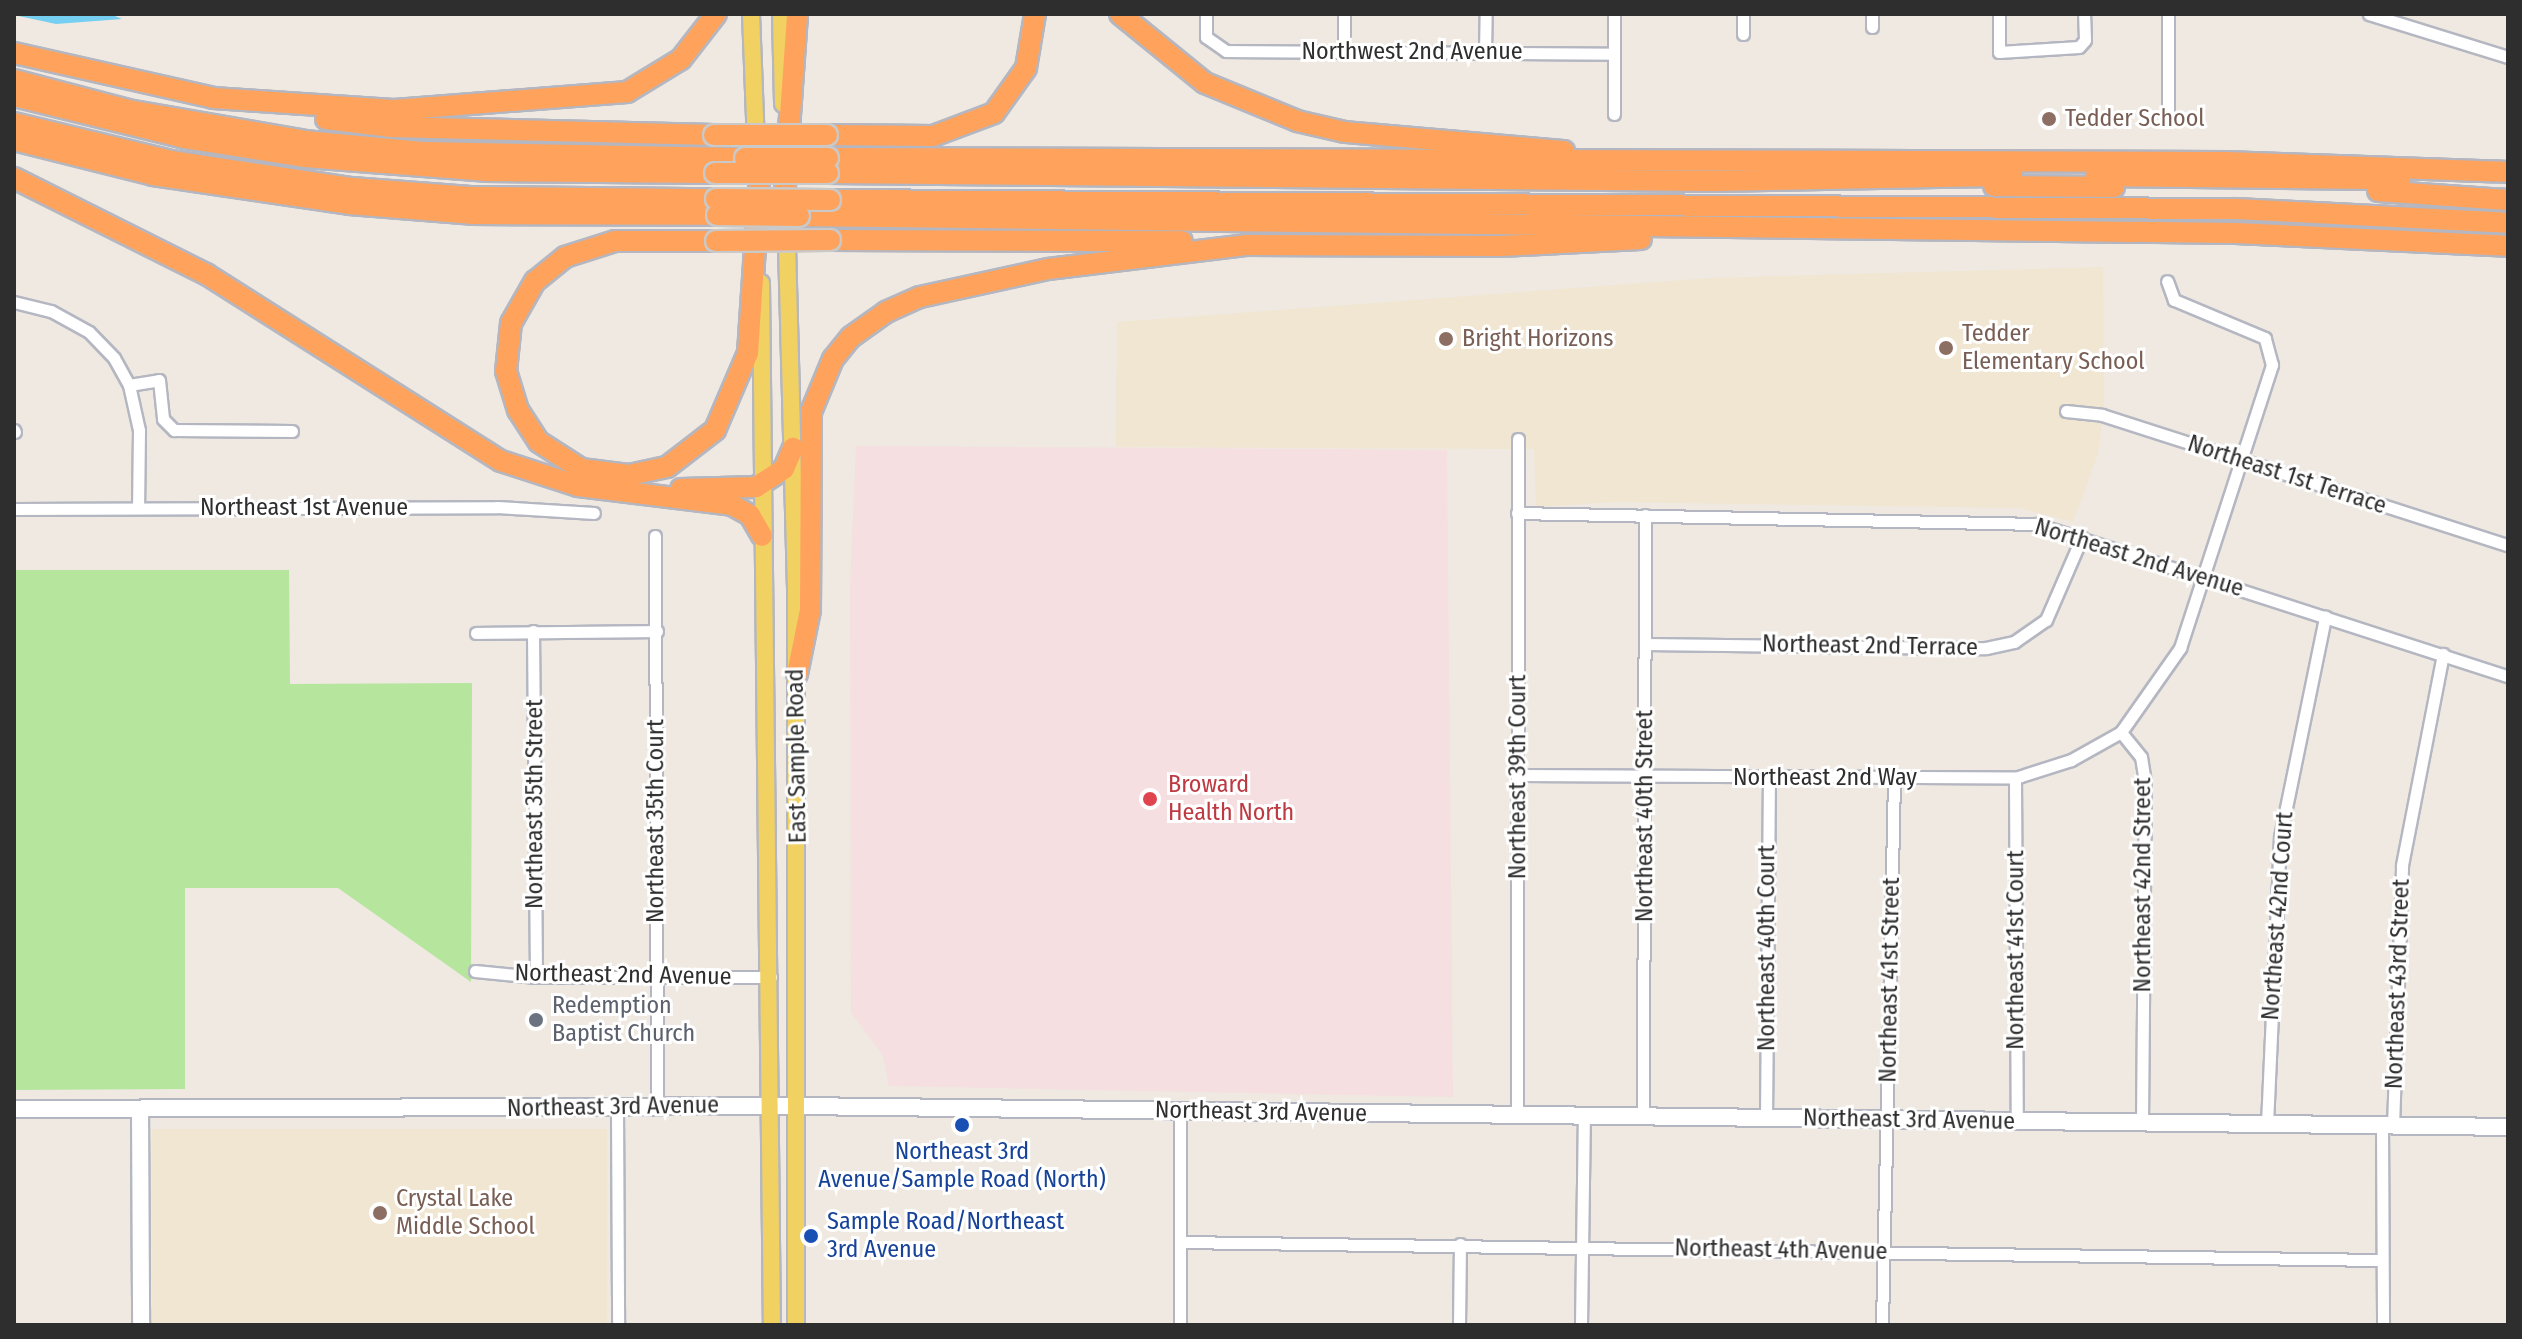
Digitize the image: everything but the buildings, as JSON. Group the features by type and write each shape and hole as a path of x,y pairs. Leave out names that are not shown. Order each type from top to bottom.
{"highway":[{"path":"14,53 235,101 394,110 627,92 681,59 716,14"},
{"path":"785,187 797,14"},
{"path":"235,101 250,109 390,127 714,135 933,136 984,118 1021,80 1035,14"},
{"path":"1120,14 1205,83 1321,127 1555,150 1703,152 1738,164"},
{"path":"14,80 143,113 305,141 424,152 714,165"},
{"path":"14,96 185,138 349,162 485,171 714,165 2292,162 2508,172"},
{"path":"14,123 171,161 352,188 471,197 716,207 2393,214 2508,223"},
{"path":"14,140 153,175 349,204 472,214 716,207"},
{"path":"828,165 2305,189 2508,200"},
{"path":"1714,181 2303,176 2508,186"},
{"path":"14,178 206,274 501,461 563,483 641,492 744,510 762,536"},
{"path":"759,187 748,353 715,430 667,467 629,475 581,469 539,442 512,396 505,356 511,323 535,281 565,257 615,241 716,241 830,240 1500,246 1781,227"},
{"path":"830,208 2312,234 2508,243"},
{"path":"2393,214 2508,243"},
{"path":"797,674 810,610 811,412 825,372 851,337 886,312 942,292 1048,269 1246,245"},
{"path":"641,492 762,485 784,469 793,448"}],"main road":[{"name":"East Sample Road","path":"751,14 759,187 771,977 772,1325"},
{"name":"East Sample Road","path":"781,14 797,674 796,1325"}],"street":[{"name":"Northwest 2nd Avenue","path":"1206,14 1211,46 1344,52 1613,54"},
{"path":"1344,14 1344,52"},
{"path":"1485,53 1486,14"},
{"path":"1614,14 1614,114"},
{"path":"1743,14 1743,34"},
{"path":"1872,14 1872,27"},
{"path":"1999,14 1999,52 2079,47 2084,14"},
{"path":"2168,14 2168,116"},
{"path":"2369,14 2508,57"},
{"path":"2121,732 2180,648 2240,462 2271,352 2265,338 2174,300 2167,281"},
{"path":"14,302 51,311 89,332 114,358 129,385 139,430 138,508"},
{"path":"129,385 159,380 163,419 174,430 292,431"},
{"name":"Northeast 1st Terrace","path":"2066,411 2102,415 2240,462 2508,545"},
{"name":"Northeast 39th Court","path":"1517,1115 1518,439"},
{"name":"Northeast 1st Avenue","path":"14,509 497,507 594,513"},
{"name":"Northeast 2nd Avenue","path":"1517,513 1998,519 2082,537 2508,676"},
{"name":"Northeast 40th Street","path":"1643,1117 1645,515"},
{"name":"Northeast 35th Court","path":"655,536 657,1106"},
{"name":"Northeast 2nd Terrace","path":"1645,644 1986,648 2014,642 2046,620 2082,537"},
{"name":"Northeast 42nd Court","path":"2267,1124 2280,837 2325,617"},
{"name":"Northeast 35th Street","path":"533,631 536,977"},
{"path":"476,633 657,631"},
{"name":"Northeast 43rd Street","path":"2383,1325 2382,1260 2402,865 2443,654"},
{"name":"Northeast 2nd Way","path":"1519,775 2015,778 2071,760 2121,732"},
{"name":"Northeast 42nd Street","path":"2121,732 2141,757 2145,782 2142,1122"},
{"name":"Northeast 40th Court","path":"1766,1118 1769,778"},
{"name":"Northeast 41st Street","path":"1882,1325 1894,778"},
{"name":"Northeast 41st Court","path":"2015,778 2017,1121"},
{"name":"Northeast 2nd Avenue","path":"475,971 536,977 771,977"},
{"name":"Northeast 3rd Avenue","path":"14,1109 796,1106 2508,1127"},
{"path":"617,1108 618,1325"},
{"path":"140,1109 141,1325"},
{"path":"1180,1111 1180,1325"},
{"path":"1581,1325 1584,1116"},
{"name":"Northeast 4th Avenue","path":"1180,1242 2382,1260"},
{"path":"1459,1325 1460,1244"}],"shaded area":[{"path":"2103,267 2104,405 2098,454 2073,522 2019,508 1614,502 1536,507 1534,449 1116,447 1117,322 1710,278"},
{"name":"Broward Health North","path":"856,446 1447,450 1453,1097 889,1086 883,1056 851,1012 850,587"},
{"name":"Crystal Lake Middle School","path":"152,1129 607,1129 607,1325 152,1325"}],"green space":[{"path":"14,570 289,570 290,684 472,683 471,982 338,888 185,888 185,1089 14,1090"}],"water":[{"path":"110,14 122,19 56,24 14,15"}],"place":[{"name":"Tedder School","path":"2049,119"},
{"name":"Bright Horizons","path":"1446,339"},
{"name":"Tedder Elementary School","path":"1946,348"},
{"name":"Broward Health North","path":"1150,799"},
{"name":"Redemption Baptist Church","path":"536,1020"},
{"name":"Northeast 3rd Avenue/Sample Road (North)","path":"962,1125"},
{"name":"Crystal Lake Middle School","path":"380,1213"},
{"name":"Sample Road/Northeast 3rd Avenue","path":"811,1236"}]}
